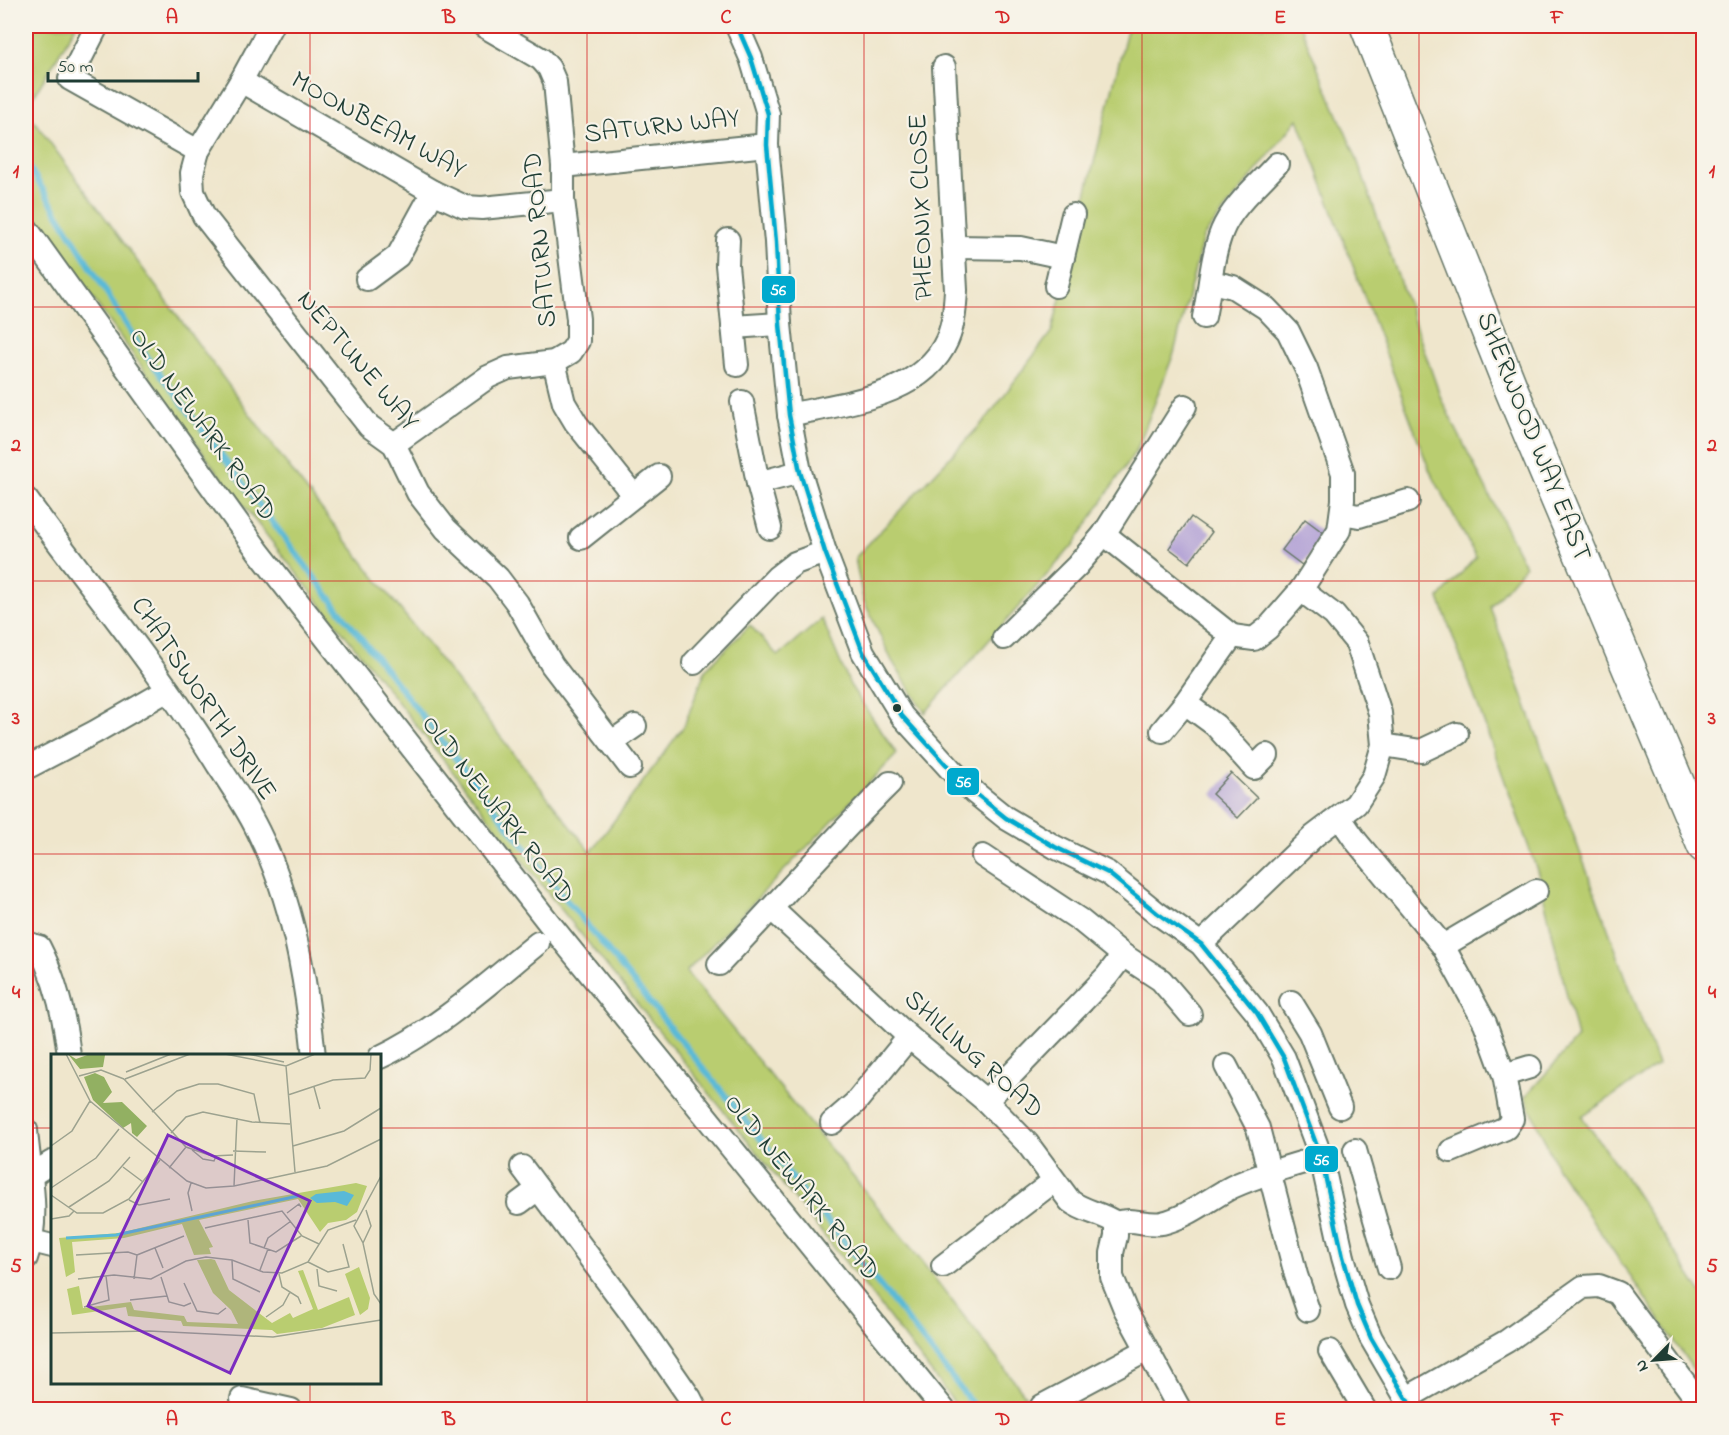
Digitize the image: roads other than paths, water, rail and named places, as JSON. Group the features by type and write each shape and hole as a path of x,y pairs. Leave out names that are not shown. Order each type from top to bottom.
{"highway":[{"name":"SHERWOOD WAY EAST","path":"1367,26 1512,391 1704,846"}],"street":[{"path":"98,26 70,79 198,152"},
{"name":"NEPTUNE WAY","path":"271,26 198,152 192,172 193,192 204,216 369,426 394,444 418,494 446,529 504,586 517,603 552,665 630,767"},
{"path":"737,26 751,58 768,114 767,146 776,242 780,324 789,416 800,472 825,552 863,652 902,716 952,772 1006,818 1055,848 1108,873 1157,913 1201,944 1257,1012 1284,1058 1321,1157 1333,1215 1357,1305 1371,1338 1410,1404 1507,1341 1584,1287 1599,1286 1618,1293 1699,1408"},
{"name":"SATURN ROAD","path":"394,444 488,377 508,368 554,362 571,352 578,341 578,319 563,200 563,166 555,82 549,68 541,59 496,28"},
{"name":"PHEONIX CLOSE","path":"789,416 873,397 901,386 938,356 947,340 954,317 956,290 944,67"},
{"name":"MOONBEAM WAY","path":"241,81 433,192 465,207 563,200"},
{"name":"SATURN WAY","path":"563,166 767,146"},
{"path":"1204,317 1222,230 1238,207 1277,164"},
{"path":"367,279 398,256 433,192"},
{"path":"1056,286 1073,215"},
{"name":"OLD NEWARK ROAD","path":"26,228 258,551 549,923 944,1410"},
{"path":"728,240 727,265 737,365"},
{"path":"955,247 1021,248 1063,257"},
{"path":"1104,534 1232,636 1254,639 1268,628 1301,590 1339,530 1342,513 1342,473 1306,368 1288,331 1266,308 1233,287 1211,282"},
{"path":"733,327 780,324"},
{"path":"554,362 564,403 576,423 634,496"},
{"path":"742,402 758,483 770,528"},
{"path":"1004,638 1077,566 1104,534 1185,406"},
{"path":"758,483 800,472"},
{"path":"580,538 659,476"},
{"name":"CHATSWORTH DRIVE","path":"26,499 204,741 258,830 290,916 309,1005 314,1054"},
{"path":"1342,513 1359,516 1408,501"},
{"path":"694,663 777,577 795,563 825,552"},
{"path":"1201,944 1314,836 1356,804 1374,776 1383,745 1380,713 1357,643 1334,615 1301,590"},
{"path":"1162,731 1185,703 1232,636"},
{"path":"26,768 168,690"},
{"path":"1185,703 1215,725 1254,768 1267,755"},
{"path":"612,742 635,726"},
{"path":"1383,745 1421,751 1457,734"},
{"path":"719,964 841,832 890,783"},
{"path":"1340,818 1356,841 1443,946 1485,1023 1504,1075 1512,1119 1506,1128 1451,1151"},
{"path":"983,856 1080,920 1124,955 1161,980 1190,1014"},
{"path":"1443,946 1536,891"},
{"name":"SHILLING ROAD","path":"772,909 909,1037 986,1101 1027,1143 1070,1201 1078,1207 1106,1216 1116,1223"},
{"path":"26,943 39,947 48,964 60,1006 69,1054"},
{"path":"381,1057 403,1046 476,993 538,943"},
{"path":"986,1101 1107,976 1124,955"},
{"path":"1291,1002 1310,1034 1337,1099 1303,1106"},
{"path":"832,1123 855,1103 909,1037"},
{"path":"1226,1066 1257,1128 1296,1275 1308,1310"},
{"path":"1504,1075 1530,1067"},
{"path":"26,1130 37,1248"},
{"path":"1355,1150 1389,1268"},
{"path":"1180,1410 1125,1309 1112,1277 1116,1223 1129,1220 1160,1224 1181,1216 1233,1187 1269,1172 1321,1157"},
{"path":"30,1176 51,1163"},
{"path":"522,1167 631,1312 696,1410"},
{"path":"943,1266 1054,1181"},
{"path":"519,1203 538,1189"},
{"path":"1333,1215 1371,1205"},
{"path":"1042,1406 1147,1350"},
{"path":"1330,1352 1365,1410"},
{"path":"243,1397 291,1410"}],"waterway":[{"path":"26,162 142,350 340,611 565,898 898,1308 977,1410"}]}
